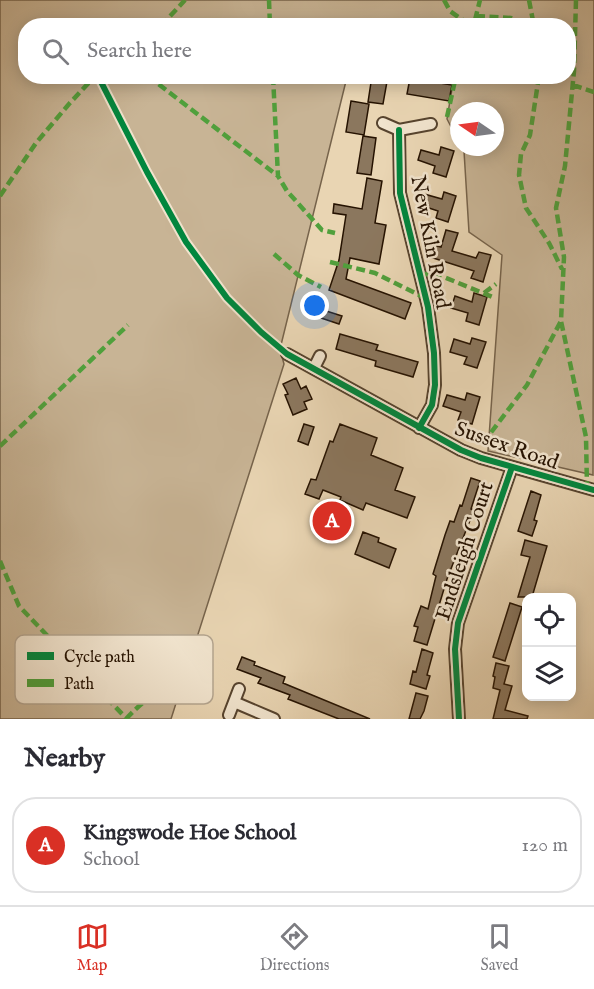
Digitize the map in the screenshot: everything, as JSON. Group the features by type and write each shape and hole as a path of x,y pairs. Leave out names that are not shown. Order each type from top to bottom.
{"street":[{"path":"383,123 399,130 431,124"},
{"name":"New Kiln Road","path":"399,130 400,193 428,307 434,353 435,385 432,405 419,428"},
{"name":"Sussex Road","path":"287,354 461,450 594,490"},
{"path":"314,368 320,356"},
{"name":"Endsleigh Court","path":"459,719 455,649 458,623 512,467"},
{"path":"229,715 239,689"},
{"path":"234,702 274,719"}],"shaded area":[{"path":"0,0 594,0 593,475 488,451 502,255 469,232 464,156 504,156 504,102 450,102 450,125 447,119 453,84 576,84 576,18 18,18 18,84 345,84 280,349 284,364 198,635 15,635 15,704 176,704 171,719 0,719"}],"building":[{"path":"371,84 387,84 383,104 368,102"},
{"path":"409,84 452,85 449,101 407,94"},
{"path":"351,101 369,104 364,135 346,132"},
{"path":"363,136 376,138 371,175 357,173"},
{"path":"441,147 450,150 450,156 452,156 446,177 433,173 435,166 418,160 421,150 439,155"},
{"path":"367,178 382,181 375,223 386,225 379,264 350,258 346,279 411,303 405,319 329,290 339,260 346,215 333,213 334,204 362,209"},
{"path":"444,192 456,196 448,222 436,218 438,211 420,205 424,194 442,199"},
{"path":"446,230 458,233 452,251 476,258 479,252 491,255 483,282 471,278 474,271 430,257 433,245 441,247"},
{"path":"474,293 487,297 479,325 466,321 468,313 451,308 455,296 472,302"},
{"path":"320,309 342,316 339,324 318,317"},
{"path":"340,334 378,345 376,350 418,362 413,377 375,366 376,361 336,349"},
{"path":"472,338 486,342 477,368 464,364 467,357 450,352 454,339 470,344"},
{"path":"296,378 301,389 306,386 312,399 304,402 307,409 293,415 283,384"},
{"path":"467,393 480,397 472,424 458,420 461,412 443,406 447,395 465,400"},
{"path":"304,424 314,427 308,445 298,441"},
{"path":"340,424 377,438 371,455 403,468 395,490 415,497 407,518 366,503 363,510 323,490 319,499 305,494 311,479 316,480 330,441 333,442"},
{"path":"471,478 480,481 471,509 474,510 447,579 427,645 414,641 418,627 414,626 421,606 428,609 436,576 433,574 445,535 450,521 454,522 460,505 462,506"},
{"path":"531,491 541,495 532,536 518,531"},
{"path":"363,532 379,538 378,542 396,549 389,568 355,554"},
{"path":"525,540 547,546 533,593 522,593 522,597 518,597 530,557 521,555"},
{"path":"510,603 522,607 505,661 493,657"},
{"path":"422,649 433,653 426,689 410,684"},
{"path":"242,657 255,662 254,665 285,677 283,683 370,719 339,719 288,699 290,695 258,683 261,678 237,669"},
{"path":"496,663 509,666 504,684 512,686 505,710 528,716 527,719 493,719 500,690 493,688"},
{"path":"416,693 428,696 424,711 420,719 409,719"}],"marked path":[{"path":"168,18 185,0"},
{"path":"269,0 270,18"},
{"path":"444,0 450,11 460,18"},
{"path":"476,18 480,0"},
{"path":"529,0 532,18"},
{"path":"575,18 576,0"},
{"path":"476,16 511,18"},
{"path":"0,196 36,143 88,84"},
{"path":"158,84 278,176"},
{"path":"273,84 278,176 287,191 322,230 335,233"},
{"path":"447,117 454,84"},
{"path":"538,84 530,135 521,154 519,175 526,208 549,243 562,269"},
{"path":"573,84 565,166 556,208 564,257 561,321 586,437 587,488"},
{"path":"573,85 594,92"},
{"path":"274,254 298,275 321,287"},
{"path":"330,262 375,273 425,298"},
{"path":"420,275 434,273 495,298"},
{"path":"484,293 496,284"},
{"path":"483,443 527,385 561,321"},
{"path":"0,446 128,325"},
{"path":"0,561 19,606 47,635"},
{"path":"113,704 126,718"},
{"path":"126,719 142,704"}],"cycle path":[{"path":"102,84 186,242 227,298 287,354 461,450 481,458 594,490"},
{"path":"399,130 400,193 428,307 434,353 435,385 432,405 419,428"},
{"path":"459,719 455,649 458,623 512,467"}],"place":[{"name":"Kingswode Hoe School","path":"332,521"}]}
